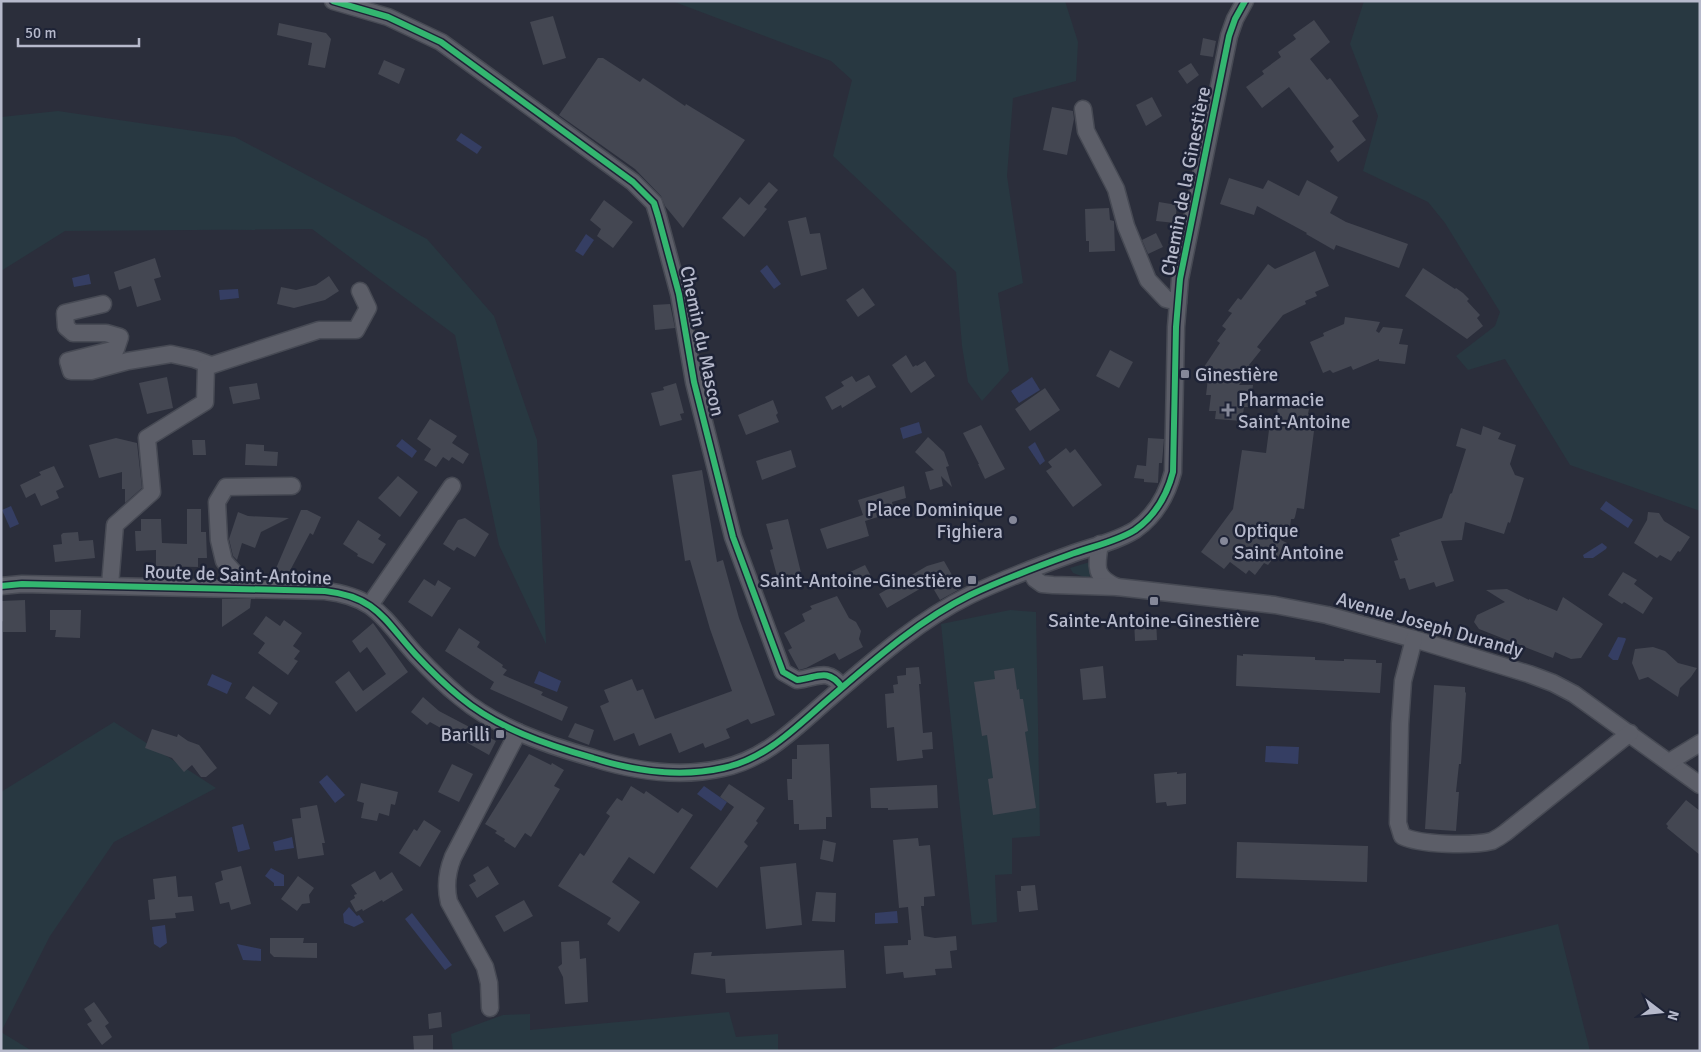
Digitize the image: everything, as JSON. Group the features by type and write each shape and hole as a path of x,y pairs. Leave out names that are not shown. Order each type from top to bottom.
{"street":[{"name":"Chemin du Mascon","path":"333,1 388,17 441,42 633,182 654,203 678,294 694,382 733,537 783,672 797,680 814,676 831,676 842,687"},
{"name":"Chemin de la Ginestière","path":"1100,544 1135,530 1156,509 1169,488 1173,472 1174,454 1178,302 1184,257 1229,36 1235,19 1245,1"},
{"path":"1083,109 1086,131 1116,190 1126,226 1148,280 1166,299 1178,302"},
{"path":"110,585 115,525 152,492 147,438 205,402 206,367 319,330 356,330 368,308 360,290"},
{"path":"103,304 65,313 66,327 74,333 106,333 120,337 116,349 68,361 71,371 91,371 171,354 211,365"},
{"path":"252,588 237,576 224,561 219,540 217,502 226,487 292,486"},
{"path":"370,605 452,486"},
{"name":"Route de Saint-Antoine","path":"1,586 22,584 110,585 325,590 344,593 357,597 383,616 415,654 461,698 481,712 518,732 573,753 639,770 683,773 725,768 761,754 778,742 906,635 933,616 967,597 1055,560 1100,544"},
{"path":"1100,544 1098,559 1101,577 1105,582 1117,587"},
{"path":"1055,560 1068,577 1086,586"},
{"name":"Avenue Joseph Durandy","path":"1030,570 1035,579 1042,584 1117,587 1274,605 1327,615 1529,674 1553,683 1574,694 1700,785"},
{"path":"1414,639 1403,681 1398,813 1398,823 1402,836 1410,840 1432,843 1476,843 1493,840 1505,833 1630,733"},
{"path":"490,1008 489,983 485,967 449,902 447,891 448,874 453,857 518,732"},
{"path":"1669,762 1700,743"}],"shaded area":[{"path":"672,1 1065,1 1078,42 1076,81 1013,98 1007,176 1023,283 998,293 1009,371 982,401 968,382 962,346 956,272 833,156 852,80 831,61"},
{"path":"1364,1 1700,1 1700,511 1570,465 1505,359 1468,370 1456,356 1495,326 1500,312 1445,223 1428,202 1363,171 1378,116 1350,44"},
{"path":"58,111 235,137 427,239 494,316 537,440 546,644 499,545 455,335 312,229 65,231 1,271 1,117"},
{"path":"1090,562 1093,574 1087,578 1073,573 1070,568"},
{"path":"1010,610 1036,612 1040,836 1012,838 1012,874 995,875 997,922 972,925 941,624"},
{"path":"114,722 216,788 114,842 50,936 1,1032 1,792"},
{"path":"1558,924 1590,1051 1047,1051 1061,1045"},
{"path":"729,1012 736,1037 778,1034 778,1051 453,1051 451,1034 503,1015 530,1014 530,1030"},
{"path":"1,1032 32,1051 1,1051"}],"water":[{"path":"461,133 482,147 477,154 456,140"},
{"path":"586,234 594,240 583,256 575,251"},
{"path":"767,265 781,284 774,289 760,271"},
{"path":"89,274 91,284 74,287 72,278"},
{"path":"238,289 239,298 220,300 219,290"},
{"path":"1032,377 1040,390 1019,403 1011,391"},
{"path":"919,422 922,433 903,439 900,428"},
{"path":"402,439 417,451 412,458 396,446"},
{"path":"1035,442 1045,461 1040,465 1028,447"},
{"path":"1606,501 1633,520 1628,528 1600,509"},
{"path":"11,506 19,524 10,528 2,510"},
{"path":"1602,543 1607,547 1606,549 1593,558 1584,558 1583,555"},
{"path":"1618,637 1626,639 1618,660 1613,660 1608,656"},
{"path":"539,671 561,681 557,692 534,683"},
{"path":"212,674 232,683 227,694 207,685"},
{"path":"1266,746 1299,747 1298,764 1265,762"},
{"path":"327,775 345,795 335,803 319,782"},
{"path":"704,786 727,802 721,811 697,794"},
{"path":"243,824 250,849 238,852 232,827"},
{"path":"292,837 294,848 275,851 273,842"},
{"path":"271,868 284,875 284,886 274,886 274,883 265,876"},
{"path":"349,907 364,922 354,927 344,923 343,914"},
{"path":"897,911 898,923 875,924 875,913"},
{"path":"412,913 452,965 445,970 405,919"},
{"path":"165,925 167,943 160,948 154,944 152,927"},
{"path":"237,944 261,949 261,961 243,960"}],"building":[{"path":"553,16 566,58 543,65 530,22"},
{"path":"1314,20 1330,42 1310,59 1327,80 1330,78 1359,116 1352,121 1366,140 1338,162 1330,151 1334,147 1289,87 1262,108 1246,87 1264,74 1262,71 1281,57 1278,52 1296,39 1293,35"},
{"path":"279,23 326,33 331,39 325,68 308,65 312,43 277,35"},
{"path":"1203,38 1216,41 1213,57 1200,55"},
{"path":"598,58 603,58 640,82 643,78 685,106 686,104 745,140 683,228 665,206 661,196 635,169 559,115"},
{"path":"384,60 405,69 399,84 378,74"},
{"path":"1191,63 1199,75 1187,84 1178,71"},
{"path":"1152,97 1162,116 1146,126 1136,105"},
{"path":"1052,107 1073,111 1074,119 1067,155 1043,150"},
{"path":"1229,178 1263,189 1268,180 1299,196 1307,180 1338,197 1330,213 1346,222 1408,244 1399,268 1336,245 1334,250 1257,206 1254,215 1220,204"},
{"path":"769,182 778,190 764,207 767,209 744,237 722,218 740,197 749,205"},
{"path":"604,200 633,222 613,248 597,236 601,229 590,220"},
{"path":"1159,202 1177,205 1175,223 1156,221"},
{"path":"1109,208 1110,220 1114,221 1115,251 1089,252 1089,241 1086,241 1085,209"},
{"path":"806,217 810,234 820,233 827,269 801,276 788,221"},
{"path":"1156,233 1163,247 1148,254 1142,240"},
{"path":"1315,251 1329,286 1315,292 1317,296 1305,301 1306,304 1283,315 1257,347 1261,350 1249,365 1253,367 1239,385 1253,385 1250,407 1244,407 1242,421 1215,419 1216,411 1209,411 1211,395 1206,395 1209,370 1204,367 1220,343 1217,341 1226,329 1222,326 1232,313 1228,311 1238,298 1241,300 1268,264 1275,269"},
{"path":"155,258 161,277 154,279 161,300 137,307 131,286 119,290 114,272"},
{"path":"1423,268 1463,293 1469,299 1467,301 1480,315 1477,318 1483,326 1467,339 1405,296"},
{"path":"329,276 339,291 325,300 294,308 277,304 281,287 296,290 316,285"},
{"path":"863,288 875,305 858,317 846,300"},
{"path":"670,304 675,328 655,330 653,305"},
{"path":"1345,317 1380,322 1376,331 1379,333 1383,327 1403,329 1399,344 1408,345 1405,364 1379,361 1379,359 1353,370 1351,366 1333,373 1330,370 1323,373 1310,342 1324,336 1323,333 1344,324"},
{"path":"1110,350 1133,362 1119,388 1096,376"},
{"path":"906,355 913,367 925,361 935,376 911,393 892,365"},
{"path":"869,375 876,387 842,408 841,405 832,410 825,397 844,386 841,382 852,376 856,382"},
{"path":"167,377 173,408 147,414 139,383"},
{"path":"257,383 260,399 233,404 229,387"},
{"path":"676,383 684,413 680,414 682,420 660,426 651,393 664,390 663,387"},
{"path":"1045,388 1060,410 1030,431 1015,409"},
{"path":"773,400 779,422 746,435 738,415"},
{"path":"1278,406 1309,409 1308,414 1312,415 1311,431 1314,431 1304,509 1297,508 1294,519 1291,519 1290,527 1281,540 1287,543 1278,557 1276,555 1268,565 1264,563 1255,575 1249,570 1246,574 1230,562 1224,569 1201,552 1233,509 1242,450 1266,453 1269,430 1272,430 1273,424 1276,424"},
{"path":"430,419 457,436 452,443 469,454 463,464 452,457 449,461 443,457 436,467 424,460 431,449 417,439"},
{"path":"981,425 1005,469 985,479 963,433"},
{"path":"1483,426 1501,433 1498,439 1516,445 1510,464 1515,475 1524,478 1510,523 1508,522 1504,534 1465,522 1462,540 1441,541 1454,581 1436,587 1434,582 1409,590 1405,578 1400,579 1394,561 1398,560 1391,539 1400,536 1399,533 1442,518 1466,449 1456,446 1461,428 1481,435"},
{"path":"928,437 944,452 949,466 946,467 952,487 941,476 943,486 930,490 925,472 934,470 915,452"},
{"path":"116,438 137,443 142,488 125,503 125,489 122,489 122,472 99,478 89,445"},
{"path":"1148,438 1164,439 1162,463 1159,463 1158,483 1144,482 1144,479 1134,478 1137,465 1146,466"},
{"path":"192,440 205,440 206,455 193,455"},
{"path":"246,444 264,445 264,451 278,452 277,466 245,465"},
{"path":"1066,448 1070,453 1075,449 1102,485 1073,507 1046,471 1052,467 1048,462"},
{"path":"791,450 796,467 762,480 756,461"},
{"path":"54,466 64,487 56,491 59,498 41,506 35,493 26,498 20,485 41,475 39,472"},
{"path":"702,470 717,562 723,560 739,618 775,715 751,724 748,719 726,729 730,738 705,748 703,743 679,753 671,733 639,746 634,733 614,741 600,706 609,702 604,690 632,679 637,691 643,689 655,719 732,691 710,629 690,560 685,561 672,475"},
{"path":"398,476 418,492 400,517 378,498"},
{"path":"904,486 906,498 892,502 894,512 865,521 869,536 827,549 820,529 863,515 858,500"},
{"path":"187,509 201,509 201,532 206,532 207,558 198,558 198,567 156,566 156,550 136,551 135,531 141,531 141,519 161,519 162,543 187,544"},
{"path":"301,510 307,510 321,517 313,535 310,533 285,580 271,580"},
{"path":"238,512 248,516 289,518 261,532 255,548 242,543 237,560 233,556 229,539"},
{"path":"1648,512 1659,513 1664,521 1690,537 1671,561 1660,555 1657,558 1634,543 1647,520"},
{"path":"465,518 489,534 475,557 457,547 454,551 443,544 458,520"},
{"path":"788,519 803,581 780,587 770,550 773,549 766,524"},
{"path":"358,520 381,535 378,539 386,544 373,564 357,556 358,554 343,544"},
{"path":"78,532 79,541 93,540 95,558 55,562 53,545 62,544 61,535 63,533"},
{"path":"944,561 960,589 940,600 930,583 887,608 879,594 927,566"},
{"path":"865,565 872,578 853,587 846,574"},
{"path":"1623,572 1637,580 1634,584 1653,598 1643,614 1608,595"},
{"path":"424,579 435,586 438,580 451,588 432,617 408,602"},
{"path":"1507,589 1557,611 1563,597 1603,624 1581,658 1571,659 1555,652 1553,658 1479,629 1474,622 1477,615 1505,602 1486,590"},
{"path":"837,596 849,618 856,622 861,631 859,639 863,647 839,660 835,653 799,670 788,650 792,648 784,633 805,621 802,614 812,609 810,606"},
{"path":"222,599 251,599 250,608 222,627"},
{"path":"25,600 26,632 3,632 3,621 1,622 2,601"},
{"path":"50,610 81,610 80,638 55,637 56,630 50,630"},
{"path":"266,616 280,626 284,620 302,633 293,646 300,651 294,659 298,661 288,675 258,653 265,643 253,634"},
{"path":"1156,618 1157,640 1135,641 1134,619"},
{"path":"373,623 408,672 356,712 335,682 349,671 363,691 386,674 367,647 360,653 352,641"},
{"path":"459,628 480,642 477,647 503,665 502,667 507,670 503,675 543,692 541,695 568,707 562,721 490,689 494,682 445,651"},
{"path":"1653,647 1665,651 1678,663 1697,668 1680,688 1678,697 1648,677 1639,680 1632,663 1635,649"},
{"path":"1243,654 1315,657 1315,660 1376,660 1376,663 1382,663 1380,693 1236,686 1237,655 1243,656"},
{"path":"1103,666 1106,698 1083,700 1080,669"},
{"path":"919,667 923,733 932,732 933,749 922,750 923,758 897,761 894,727 887,728 885,694 894,693 893,685 898,684 897,676 906,675 906,668"},
{"path":"1014,668 1017,690 1019,689 1020,699 1023,699 1028,731 1025,732 1036,808 993,815 988,779 993,778 987,735 982,736 974,682 995,679 994,671"},
{"path":"1434,685 1465,687 1466,693 1461,764 1459,764 1456,792 1459,792 1456,831 1425,829"},
{"path":"253,686 278,703 270,715 245,698"},
{"path":"423,697 439,711 496,741 489,755 430,722 427,725 411,712"},
{"path":"575,723 594,730 589,745 568,737"},
{"path":"152,729 177,737 178,734 188,741 199,745 217,768 206,777 201,777 192,765 184,772 172,758 145,748"},
{"path":"829,744 832,817 826,817 826,829 799,830 799,824 794,824 793,800 788,800 787,779 792,779 792,759 797,759 797,745"},
{"path":"529,754 564,770 554,786 560,789 531,837 525,833 515,848 495,833 497,831 485,824"},
{"path":"452,764 473,774 459,802 438,792"},
{"path":"1177,772 1177,774 1186,773 1186,804 1167,806 1166,802 1156,803 1154,774"},
{"path":"361,783 398,792 395,805 391,804 389,816 379,813 377,821 361,818 364,803 357,801"},
{"path":"729,784 765,808 756,821 758,823 744,842 748,846 717,888 690,868 734,807 720,797"},
{"path":"937,785 938,808 888,810 888,808 871,808 870,788"},
{"path":"631,786 644,794 646,791 678,813 682,808 693,815 654,874 629,857 612,882 640,902 619,932 607,924 611,918 558,886 580,853 584,856 610,816 606,813 617,798 622,801"},
{"path":"1686,800 1700,811 1700,855 1667,828 1666,824"},
{"path":"317,805 325,843 322,843 324,855 298,859 292,819 301,818 300,808"},
{"path":"424,820 441,831 420,867 399,853 414,829 417,831"},
{"path":"918,838 919,846 930,845 935,896 924,897 924,906 921,906 924,936 935,938 956,936 957,950 950,951 952,968 935,969 936,975 904,978 903,972 886,974 884,946 908,945 908,940 911,940 908,907 899,908 893,840"},
{"path":"823,840 836,843 833,862 820,859"},
{"path":"1237,842 1368,846 1367,882 1236,878"},
{"path":"796,863 802,925 766,929 760,867"},
{"path":"241,866 251,904 231,910 229,902 220,904 215,883 223,880 221,871"},
{"path":"488,866 499,884 477,898 469,885 476,881 473,875"},
{"path":"375,871 380,880 392,872 403,890 383,902 382,900 363,911 362,909 356,912 350,901 357,894 351,885"},
{"path":"176,876 178,897 192,896 194,911 175,913 176,918 150,920 148,900 155,899 153,879"},
{"path":"298,876 314,888 309,895 310,903 302,904 297,911 281,899"},
{"path":"1035,885 1038,910 1019,912 1017,891 1021,891 1021,886"},
{"path":"816,892 836,893 835,922 812,921"},
{"path":"524,900 533,916 504,932 495,916"},
{"path":"270,938 304,938 303,943 317,943 317,958 274,957 270,953"},
{"path":"579,941 580,959 586,958 588,1002 565,1004 563,977 558,967 562,964 561,942"},
{"path":"844,950 846,988 726,993 725,979 691,974 694,953 712,952 711,956"},
{"path":"94,1002 109,1023 105,1026 112,1037 102,1045 87,1024 92,1021 84,1009"},
{"path":"441,1012 442,1027 429,1029 428,1014"},
{"path":"433,1035 433,1051 414,1051 413,1036"}],"cycle path":[{"path":"333,1 388,17 441,42 633,182 654,203 679,294 694,382 733,537 783,672 797,680 826,675 837,681 842,687"},
{"path":"1,586 22,584 325,591 343,594 357,599 378,612 416,655 454,692 474,708 490,718 540,741 609,763 657,772 706,771 739,764 754,757 781,740 880,655 933,616 994,584 1128,534 1154,512 1167,489 1173,472 1176,327 1180,279 1229,36 1235,19 1245,1"}],"place":[{"name":"Ginestière","path":"1185,374"},
{"name":"Pharmacie Saint-Antoine","path":"1228,410"},
{"name":"Place Dominique Fighiera","path":"1013,520"},
{"name":"Optique Saint Antoine","path":"1224,541"},
{"name":"Saint-Antoine-Ginestière","path":"972,580"},
{"name":"Sainte-Antoine-Ginestière","path":"1154,601"},
{"name":"Barilli","path":"500,734"}]}
